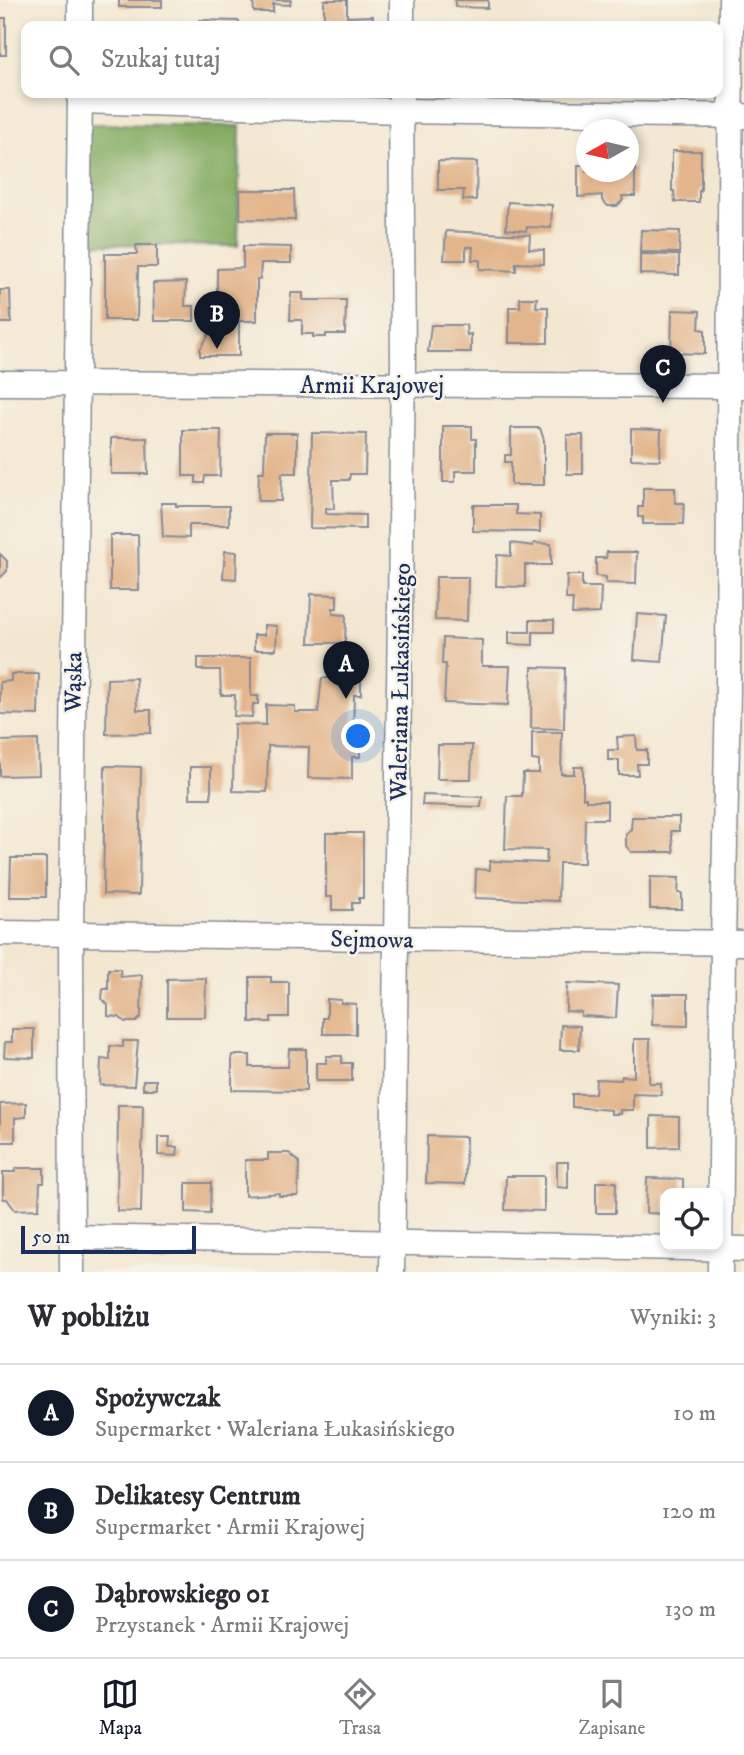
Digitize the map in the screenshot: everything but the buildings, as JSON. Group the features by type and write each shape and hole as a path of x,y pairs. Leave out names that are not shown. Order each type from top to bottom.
{"street":[{"path":"80,0 80,21"},
{"path":"402,0 402,21"},
{"path":"72,1237 392,1243 728,1256 736,690 737,386 737,116 732,0"},
{"name":"Wąska","path":"72,1272 71,934 80,98"},
{"path":"144,98 401,102 737,116"},
{"name":"Waleriana Łukasińskiego","path":"392,1272 403,385 401,102"},
{"name":"Armii Krajowej","path":"0,383 737,386"},
{"name":"Sejmowa","path":"0,933 733,943"}],"green space":[{"path":"92,124 240,126 238,246 88,244 89,128"}],"place":[{"name":"Delikatesy Centrum","path":"217,349"},
{"name":"Dąbrowskiego 01","path":"663,403"},
{"name":"Spożywczak","path":"346,699"}]}
